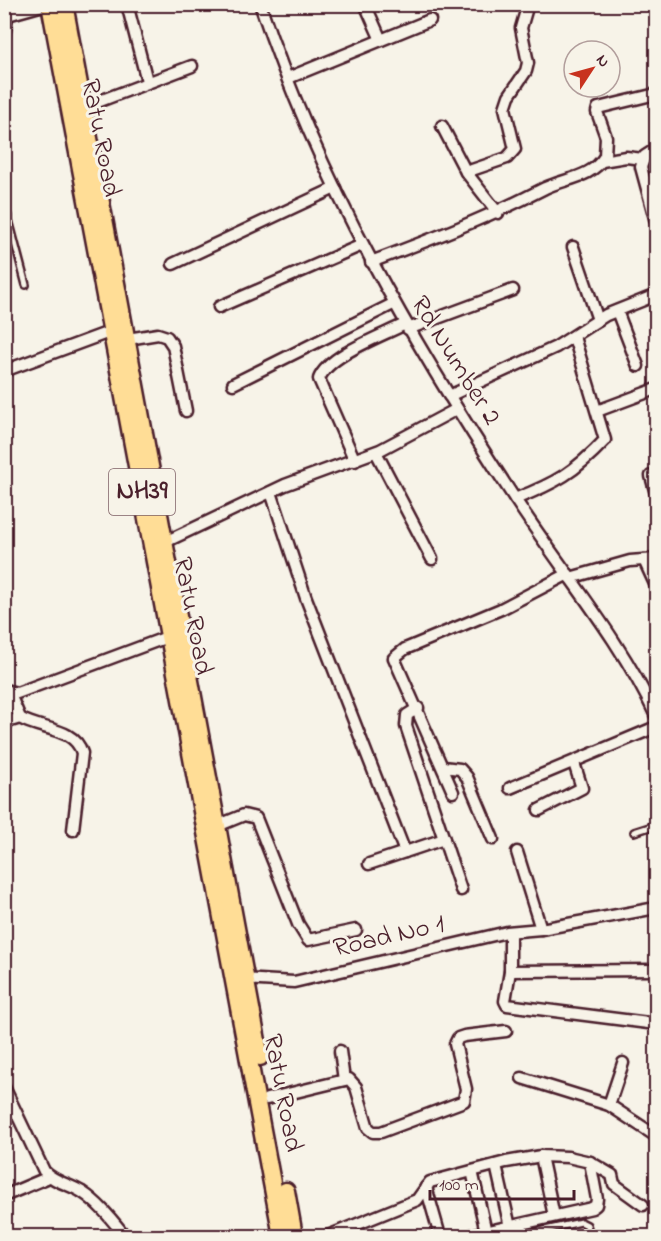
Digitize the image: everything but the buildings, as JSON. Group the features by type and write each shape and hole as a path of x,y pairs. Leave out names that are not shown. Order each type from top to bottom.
{"main road":[{"name":"Ratu Road","path":"49,4 170,636 239,979 267,1099 294,1236"},
{"name":"Ratu Road","path":"64,4 128,339 163,543 182,628 217,826 239,979 282,1236"}],"street":[{"path":"7,15 49,4"},
{"path":"127,4 147,81"},
{"name":"Rd Number 2","path":"260,4 288,78 335,188 393,304 515,499 601,621 657,716"},
{"path":"365,4 381,40"},
{"path":"466,172 507,158 515,149 506,108 509,96 526,71 528,63 521,28 528,4"},
{"path":"288,78 430,20"},
{"path":"84,107 147,81 192,66"},
{"path":"371,262 498,213 547,187 583,175 602,161 605,156 606,136 597,112 598,108 657,94"},
{"path":"442,126 466,172 498,213"},
{"path":"602,161 626,157 643,159 657,149"},
{"path":"643,159 642,179 657,222"},
{"path":"173,264 335,188"},
{"path":"219,306 362,245"},
{"path":"573,247 598,320"},
{"path":"355,461 319,379 321,372 339,358 406,327 513,290"},
{"path":"449,396 574,337 617,310 657,295"},
{"path":"233,384 393,304"},
{"path":"617,310 638,366"},
{"path":"4,371 112,331"},
{"path":"128,339 158,334 167,337 172,346 186,411"},
{"path":"515,499 544,488 581,466 605,440 574,337"},
{"path":"597,411 657,389"},
{"path":"163,543 302,478 376,452 457,409"},
{"path":"376,452 432,559"},
{"path":"651,477 657,494"},
{"path":"271,492 306,598 405,852"},
{"path":"453,792 418,708 394,662 397,653 501,609 569,576 630,561 657,559"},
{"path":"644,560 657,586"},
{"path":"7,691 17,693 170,636"},
{"path":"7,691 20,718"},
{"path":"418,708 406,715 406,726 461,890"},
{"path":"4,723 20,718 70,736 80,746 82,753 73,830"},
{"path":"510,788 574,764 657,727"},
{"path":"539,810 582,788 574,764"},
{"path":"443,767 460,769 467,777 493,839"},
{"path":"217,826 244,815 256,818 303,936 315,940 356,930"},
{"path":"369,864 444,839"},
{"path":"516,852 542,929"},
{"name":"Road No 1","path":"239,979 294,982 510,934 657,908"},
{"path":"510,934 510,971 505,1001 507,1005 657,1024"},
{"path":"510,971 657,970"},
{"path":"267,1099 350,1079 356,1087 368,1128 373,1132 381,1132 464,1101 466,1089 455,1044 459,1038 464,1036 506,1031"},
{"path":"340,1051 344,1080"},
{"path":"609,1105 624,1064"},
{"path":"522,1078 609,1105 657,1136"},
{"path":"4,1087 39,1164 49,1177 82,1192 109,1216 125,1236"},
{"path":"541,1156 554,1216"},
{"path":"328,1236 417,1200 430,1182 541,1156 590,1162 612,1175 614,1184 643,1205"},
{"path":"467,1236 596,1205 590,1162"},
{"path":"496,1165 510,1227"},
{"path":"472,1171 486,1232"},
{"path":"4,1196 49,1177"},
{"path":"426,1187 440,1236"}],"lane":[{"path":"4,51 7,15"},
{"path":"4,201 26,285"},
{"path":"634,832 657,825"},
{"path":"518,1236 581,1222 587,1225 590,1236"}]}
